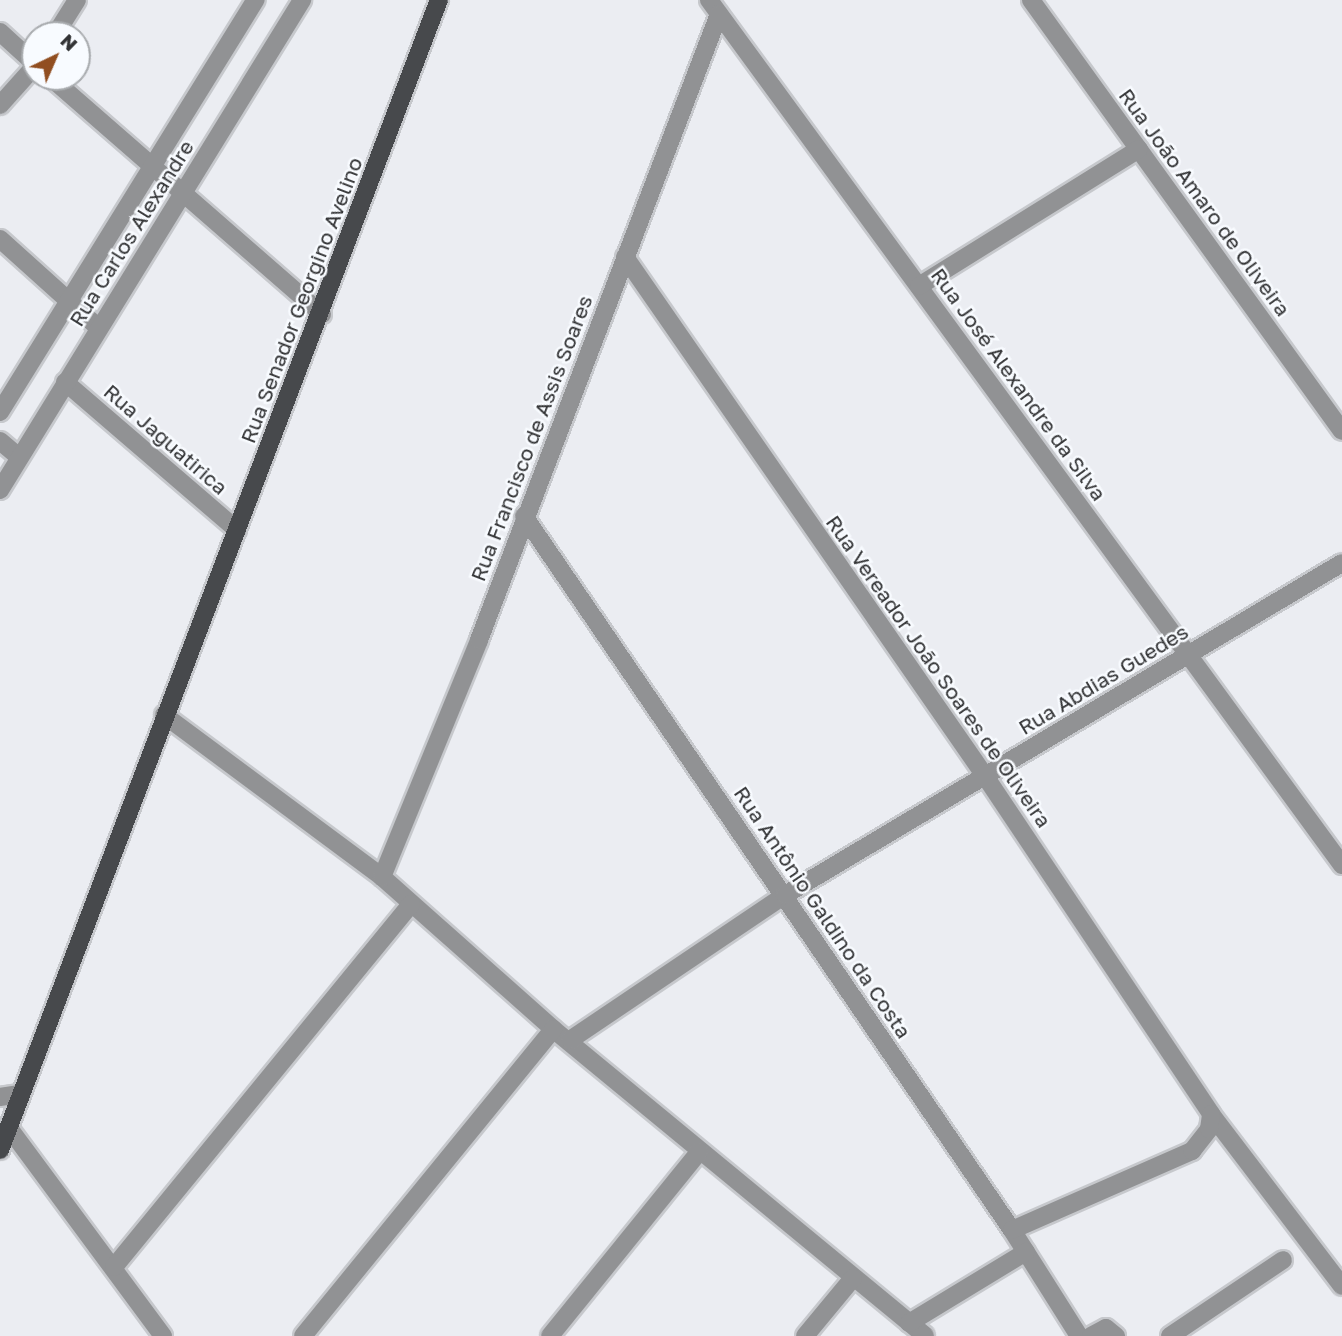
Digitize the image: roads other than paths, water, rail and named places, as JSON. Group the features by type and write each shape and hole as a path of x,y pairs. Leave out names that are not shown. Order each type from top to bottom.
{"main road":[{"name":"Rua Senador Georgino Avelino","path":"0,1150 164,715 322,314 439,0"}],"street":[{"path":"64,21 77,0"},
{"name":"Rua Carlos Alexandre","path":"0,412 153,169 255,0"},
{"name":"Rua Carlos Alexandre","path":"0,491 302,0"},
{"name":"Rua João Amaro de Oliveira","path":"1031,0 1342,431"},
{"name":"Rua Francisco de Assis Soares","path":"382,877 625,257 714,7"},
{"name":"Rua José Alexandre da Silva","path":"714,7 1342,865"},
{"path":"0,32 21,52"},
{"path":"0,105 21,81"},
{"path":"66,91 322,314"},
{"path":"919,286 1139,149"},
{"path":"0,239 99,328"},
{"name":"Rua Vereador João Soares de Oliveira","path":"625,257 985,776 1212,1114 1342,1286"},
{"name":"Rua Jaguatirica","path":"65,382 237,530"},
{"path":"0,441 19,457"},
{"name":"Rua Antônio Galdino da Costa","path":"524,516 1013,1230 1079,1336"},
{"name":"Rua Abdias Guedes","path":"570,1040 785,895 1342,563"},
{"path":"164,715 382,877 553,1029 570,1040 699,1152 925,1336"},
{"path":"114,1267 411,904"},
{"path":"303,1336 553,1029"},
{"path":"0,1097 20,1094"},
{"path":"1013,1230 1192,1151 1209,1129 1212,1114"},
{"path":"9,1128 163,1336"},
{"path":"550,1336 699,1152"},
{"path":"909,1324 1027,1252"},
{"path":"1170,1336 1283,1260"},
{"path":"805,1336 853,1278"},
{"path":"1091,1336 1106,1328 1116,1336"}]}
